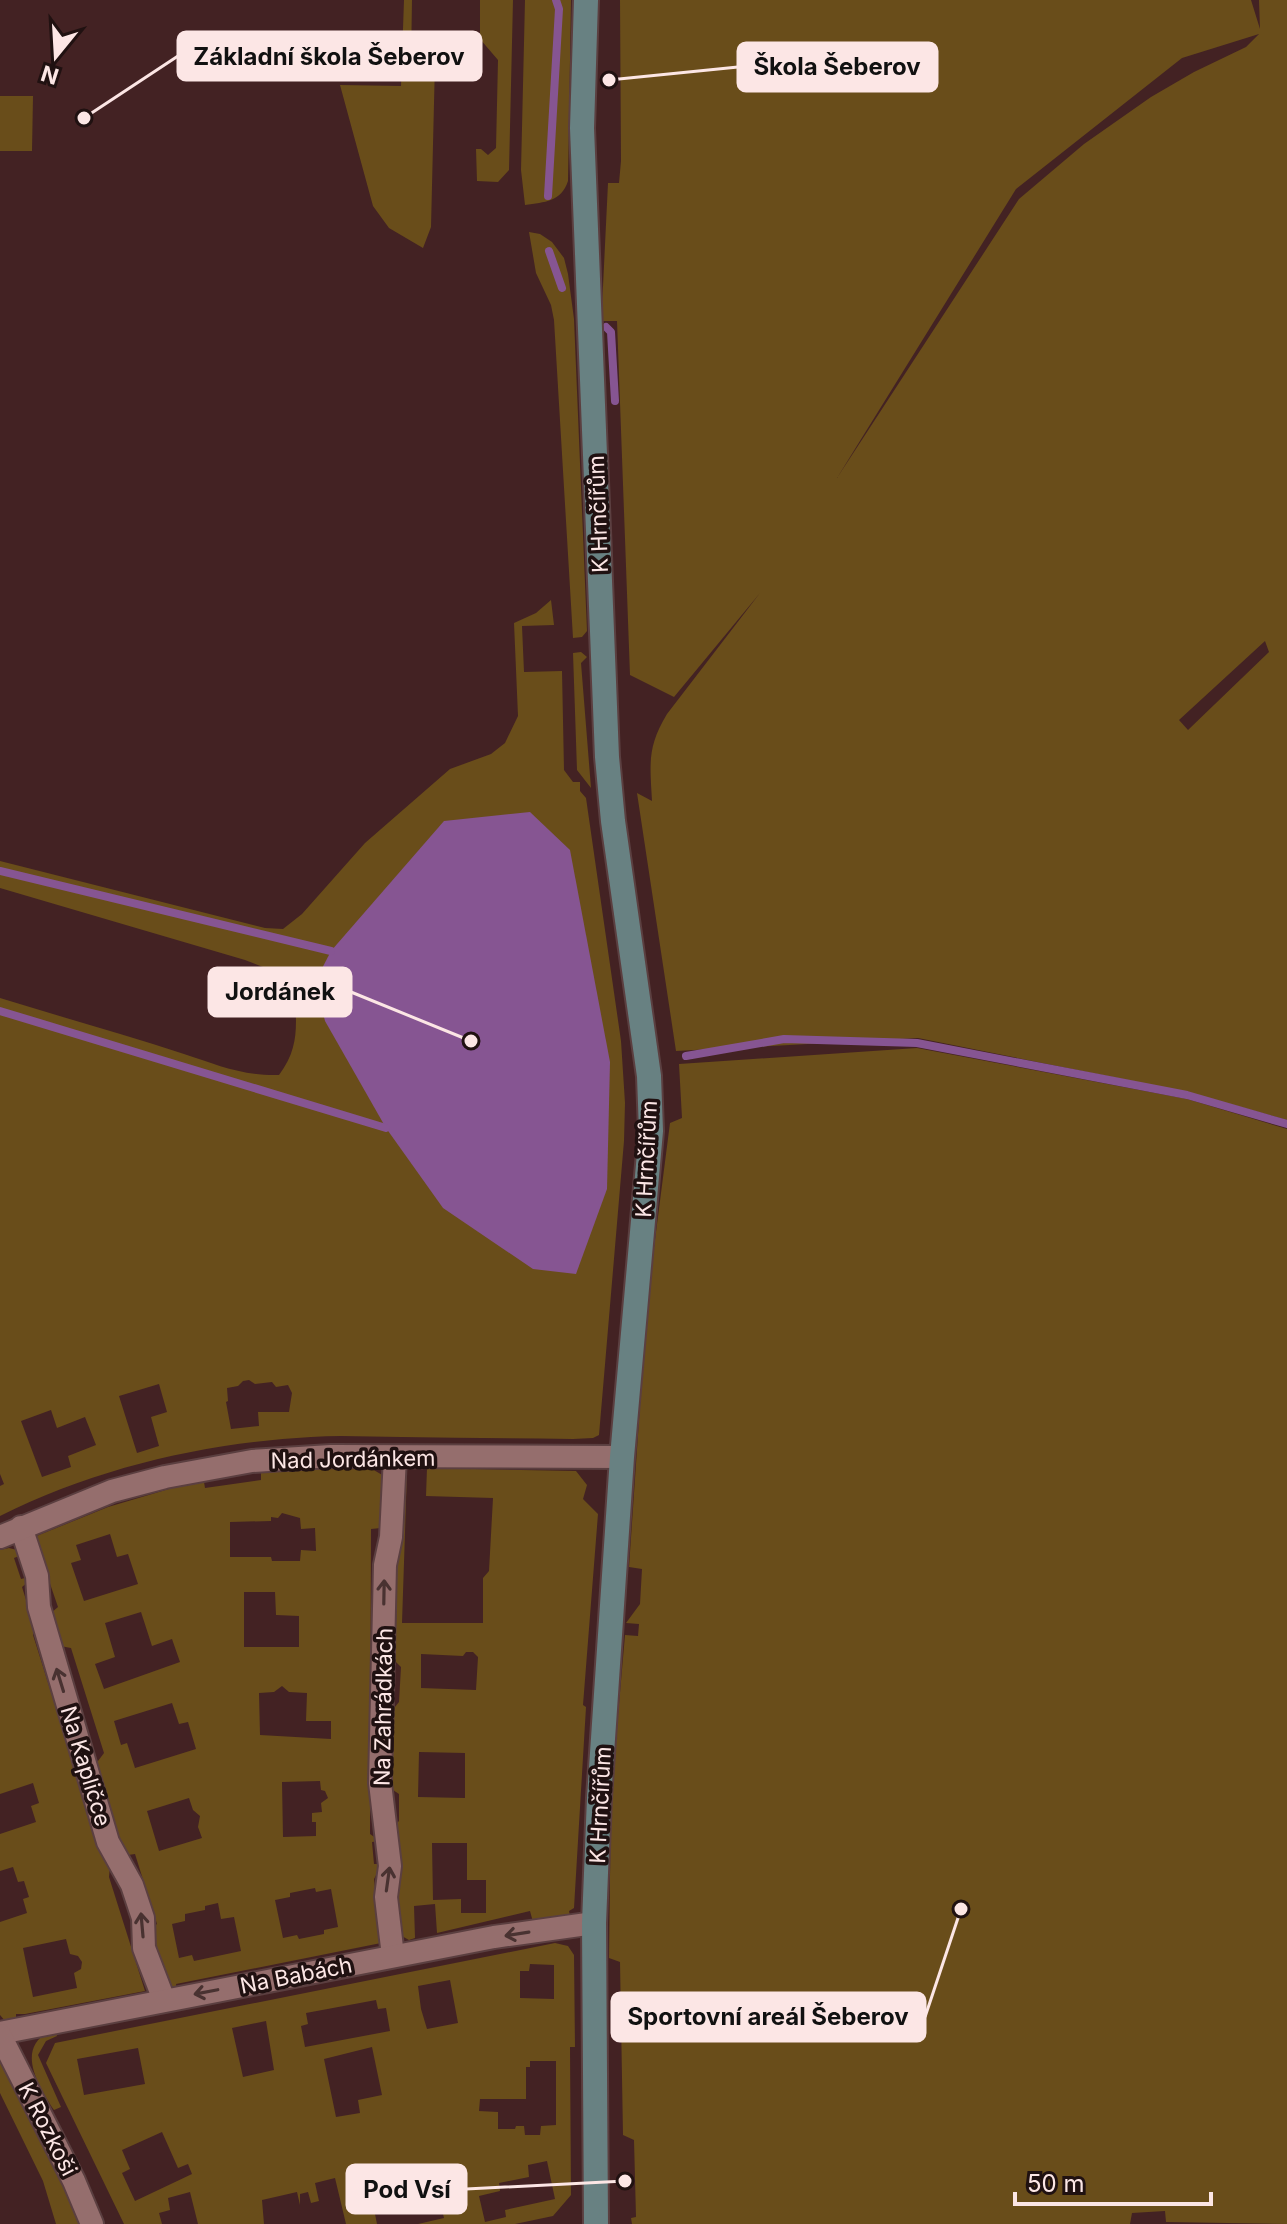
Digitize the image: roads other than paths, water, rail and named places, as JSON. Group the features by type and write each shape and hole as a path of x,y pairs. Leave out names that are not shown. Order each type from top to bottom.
{"street":[{"name":"K Hrnčířům","path":"586,0 582,128 607,757 651,1105 622,1457 600,1784 594,1923 593,2223"},
{"name":"Nad Jordánkem","path":"0,1537 112,1491 165,1477 252,1461 293,1457 622,1457"},
{"name":"Na Zahrádkách","path":"393,1956 386,1897 390,1866 380,1783 385,1565 391,1537 395,1457"},
{"name":"Na Kapličce","path":"21,1527 37,1576 39,1607 108,1842 132,1885 143,1918 144,1948 164,2000"},
{"name":"Na Babách","path":"0,2034 494,1937 594,1923"},
{"name":"K Rozkoši","path":"0,2034 74,2181 92,2224"}],"waterway":[{"path":"548,196 559,9 556,0"},
{"path":"549,251 562,288"},
{"path":"606,327 611,332 615,401"},
{"path":"0,871 331,951"},
{"path":"0,1011 386,1128"},
{"path":"686,1056 784,1039 917,1043 1187,1095 1287,1124"}],"place":[{"name":"Škola Šeberov","path":"609,80"},
{"name":"Základní škola Šeberov","path":"84,118"},
{"name":"Jordánek","path":"471,1041"},
{"name":"Sportovní areál Šeberov","path":"961,1909"},
{"name":"Pod Vsí","path":"625,2181"}]}
